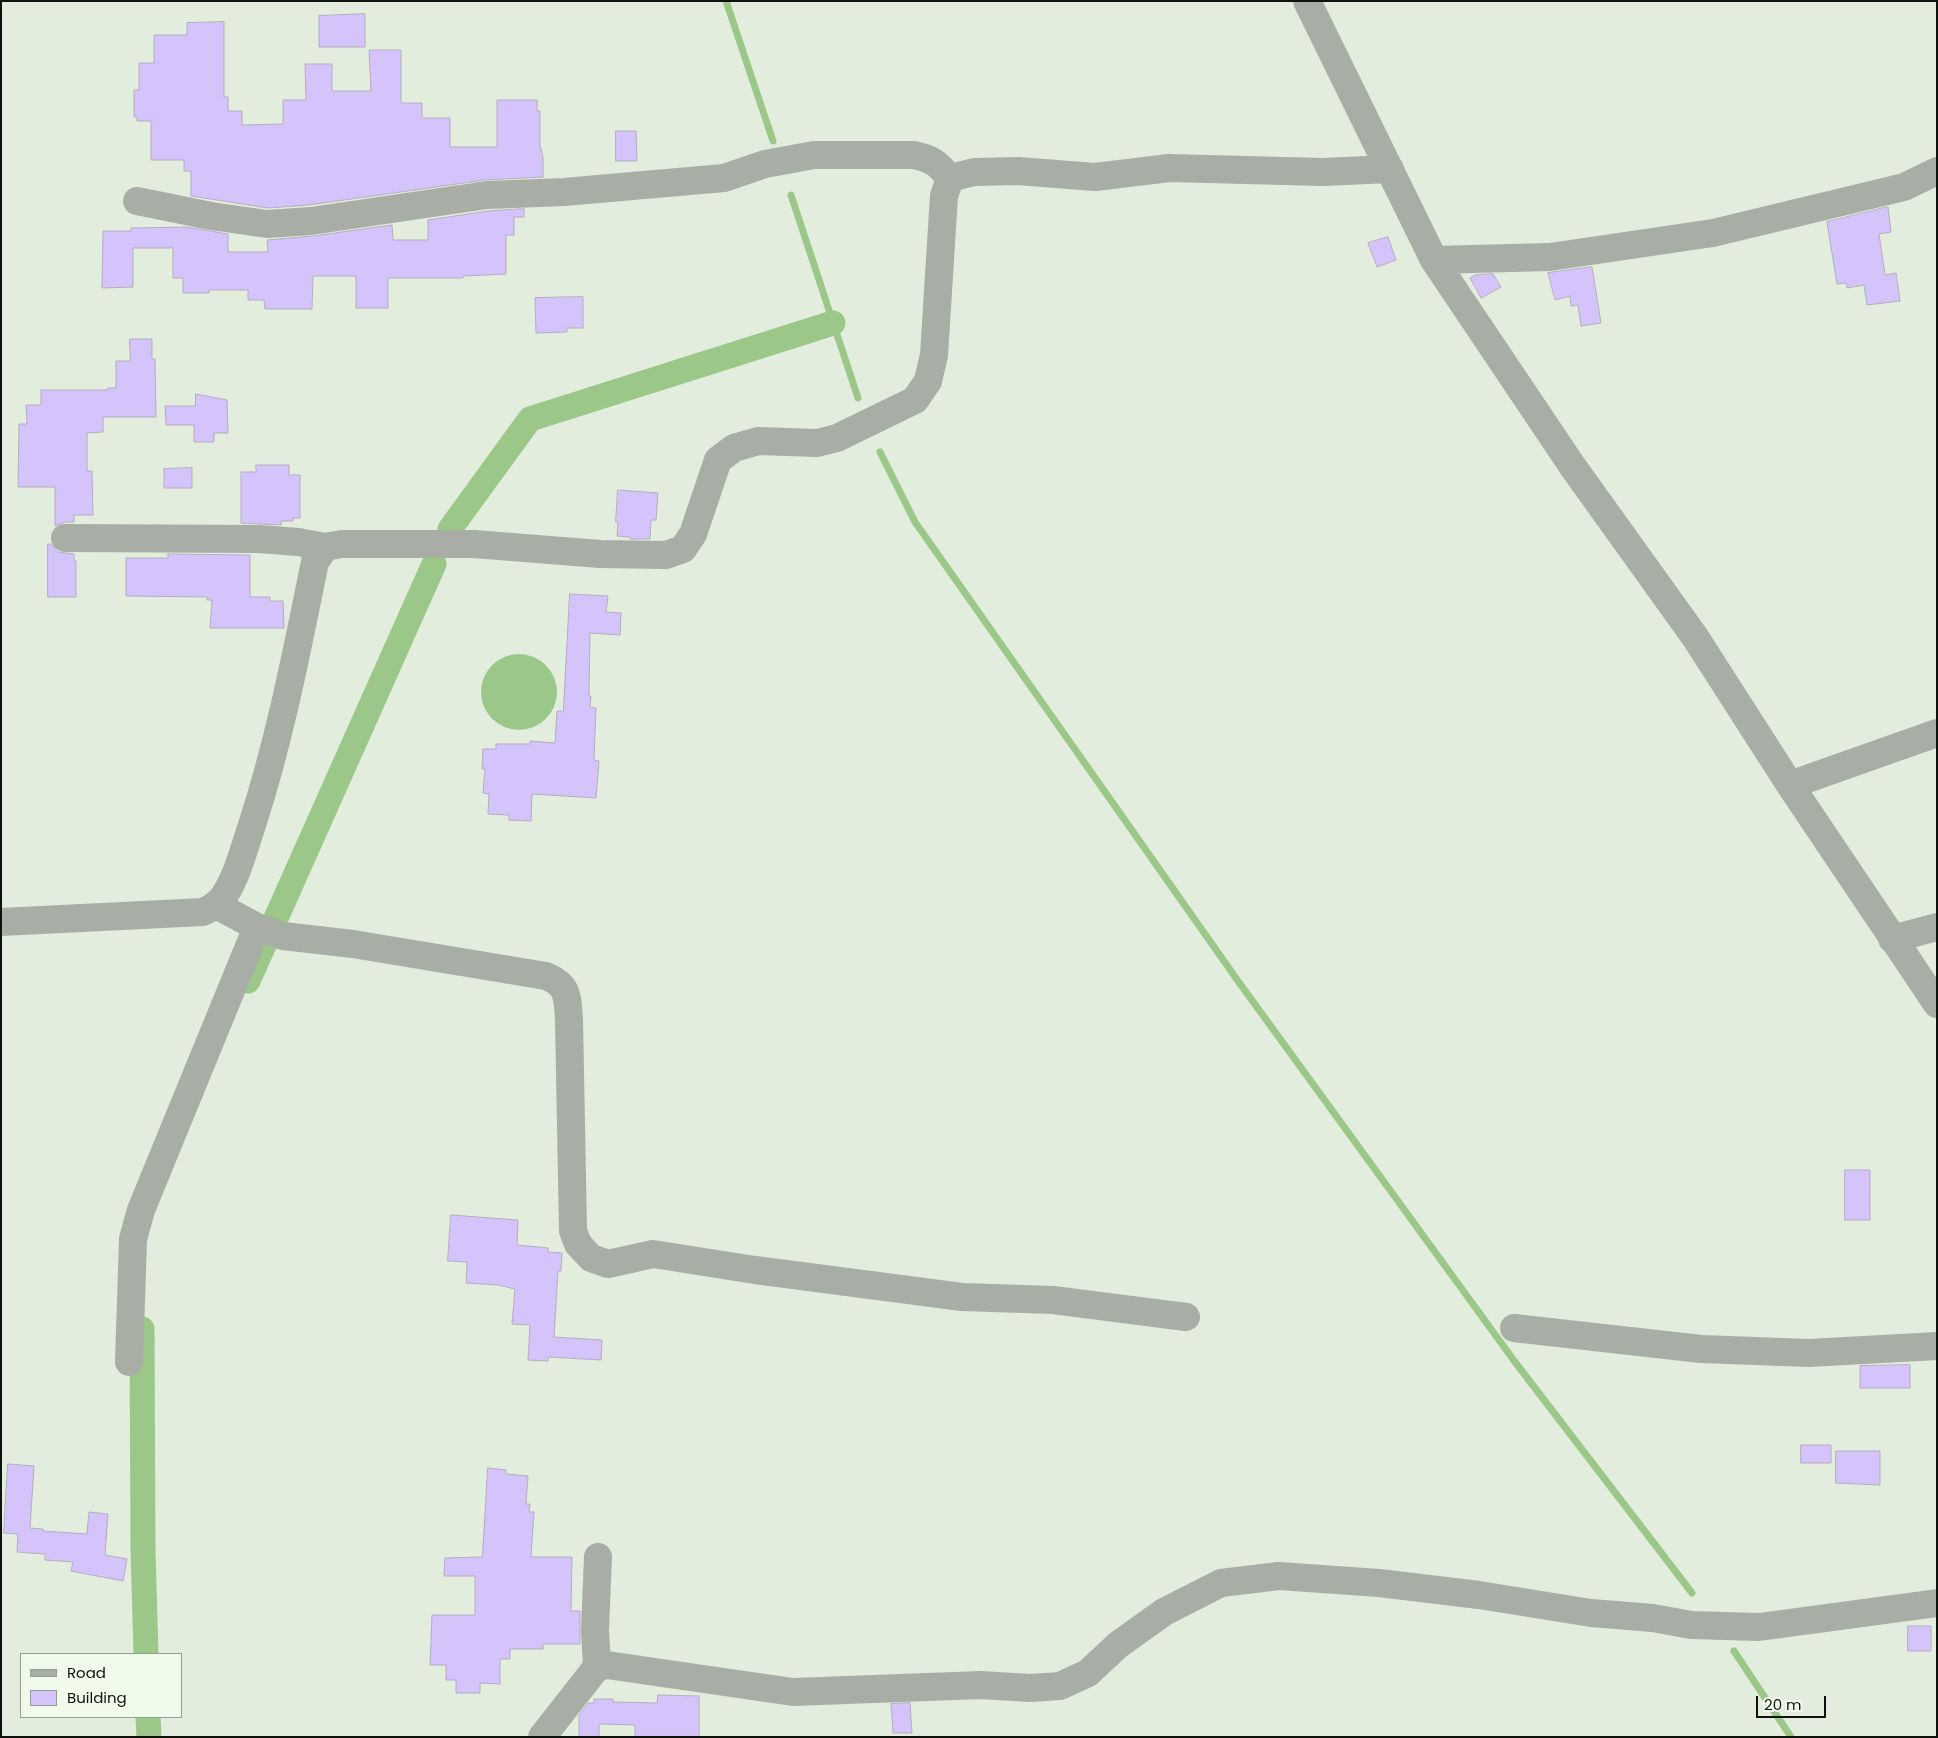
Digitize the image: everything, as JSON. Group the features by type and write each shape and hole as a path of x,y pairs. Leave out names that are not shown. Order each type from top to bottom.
{"street":[{"path":"1307,1 1434,260 1573,467 1695,637 1790,785 1937,1004"},
{"path":"137,200 212,216 268,224 302,222 487,195 564,192 724,178 765,164 814,155 914,155 936,163 950,178"},
{"path":"950,178 974,172 1018,171 1095,176 1169,168 1323,172 1390,169"},
{"path":"1434,260 1550,257 1713,233 1904,187 1937,171"},
{"path":"65,538 260,540 298,542 325,547 342,544 474,544 600,554 666,555 683,549 694,534 718,460 734,448 758,441 817,443 837,438 915,400 928,381 934,354 944,196 950,178"},
{"path":"1,922 204,912 216,905 224,895 238,868 266,782 315,562 325,547"},
{"path":"1790,785 1937,733"},
{"path":"216,905 268,931 546,976 560,982 567,997 569,1019 574,1231 578,1244 590,1258 608,1264 653,1254 755,1270 962,1297 1046,1300 1186,1317"},
{"path":"1892,939 1937,927"},
{"path":"129,1362 132,1238 140,1210 268,931"},
{"path":"1514,1328 1701,1349 1809,1353 1937,1346"},
{"path":"597,1667 595,1630 598,1557"},
{"path":"542,1737 597,1667 607,1665 793,1692 981,1685 1030,1688 1060,1686 1088,1673 1118,1645 1164,1612 1221,1583 1279,1576 1379,1583 1479,1595 1591,1614 1653,1618 1691,1625 1759,1627 1937,1603"}],"shaded area":[{"path":"527,654 540,660 551,671 557,684 555,707 540,724 527,730 511,730 498,724 483,707 481,684 487,671 504,656"}],"building":[{"path":"365,14 365,47 319,47 319,16"},
{"path":"224,22 224,97 228,97 228,111 242,111 242,125 283,124 283,100 306,100 305,64 332,64 332,91 371,91 369,50 401,50 401,103 422,103 422,118 450,118 450,147 497,147 497,100 537,100 537,111 540,111 540,148 543,158 543,177 485,180 309,205 268,208 191,196 191,171 184,171 184,160 151,160 151,121 137,121 137,117 134,117 134,90 139,90 139,63 154,63 154,35 187,35 187,23"},
{"path":"616,131 636,131 637,161 616,161"},
{"path":"1888,207 1891,232 1879,234 1885,275 1896,273 1900,301 1867,305 1864,285 1847,288 1846,283 1837,284 1827,222"},
{"path":"524,209 524,217 514,217 514,235 506,235 506,274 463,276 463,278 388,278 388,308 356,308 356,276 313,276 312,309 265,309 264,300 248,300 248,290 209,290 209,293 183,293 183,278 173,278 173,248 133,248 133,287 102,288 103,231 131,231 131,228 187,227 228,234 228,252 268,252 267,240 313,236 392,225 393,240 428,240 428,220 488,211"},
{"path":"1388,237 1396,260 1377,267 1368,243"},
{"path":"1592,267 1601,323 1581,326 1578,305 1571,306 1570,296 1555,300 1548,273"},
{"path":"1493,274 1501,287 1481,298 1470,278 1475,275"},
{"path":"583,297 583,328 567,328 567,332 536,333 535,298"},
{"path":"130,339 152,339 152,359 155,359 156,417 103,417 103,432 87,433 87,471 92,471 93,515 74,515 74,522 65,522 55,526 55,487 18,487 19,424 27,424 26,405 41,405 41,390 108,390 108,388 116,388 116,361 130,361"},
{"path":"196,394 227,400 228,433 214,433 214,442 194,442 194,425 166,425 165,406 195,406"},
{"path":"256,465 289,465 289,475 300,475 300,518 293,518 293,521 281,521 281,525 241,523 241,472 256,472"},
{"path":"192,468 192,488 164,488 164,469"},
{"path":"618,490 658,493 656,520 651,520 650,539 630,539 630,537 617,536"},
{"path":"48,544 51,544 58,552 74,554 74,561 76,561 76,597 48,597"},
{"path":"168,554 250,555 250,597 270,597 270,601 283,601 284,628 210,628 212,600 207,600 207,597 126,596 126,558 168,558"},
{"path":"570,594 608,596 606,612 621,613 620,635 590,633 589,696 591,696 590,707 596,708 594,760 599,761 596,798 532,794 531,821 509,820 509,815 488,814 489,794 483,793 485,769 482,769 483,749 496,749 496,744 530,744 530,741 555,743 557,711 563,711"},
{"path":"1845,1170 1870,1170 1870,1220 1845,1220"},
{"path":"451,1215 518,1220 517,1245 548,1248 548,1252 562,1253 561,1271 558,1271 554,1337 602,1340 601,1360 548,1357 548,1361 528,1360 530,1325 512,1324 515,1289 498,1285 466,1283 467,1262 448,1261"},
{"path":"1910,1365 1910,1388 1860,1388 1860,1366"},
{"path":"1801,1445 1831,1445 1831,1463 1801,1463"},
{"path":"1836,1451 1880,1451 1880,1485 1836,1483"},
{"path":"8,1464 34,1466 30,1528 43,1529 43,1531 87,1534 89,1512 108,1514 105,1555 127,1559 123,1581 71,1571 73,1562 45,1560 45,1554 17,1552 18,1534 4,1533"},
{"path":"488,1468 506,1470 506,1474 528,1476 526,1504 530,1504 529,1512 534,1512 531,1557 572,1557 571,1611 580,1611 580,1644 543,1644 543,1649 510,1649 510,1659 500,1659 500,1684 480,1683 480,1693 456,1693 456,1680 446,1680 446,1665 430,1665 432,1615 475,1615 475,1576 444,1576 445,1558 482,1557"},
{"path":"1908,1626 1931,1626 1931,1651 1908,1651"},
{"path":"658,1695 699,1696 699,1737 635,1737 635,1725 599,1724 599,1737 579,1737 579,1715 588,1703 594,1703 594,1699 613,1699 613,1702 657,1703"},
{"path":"910,1703 912,1733 893,1733 891,1704"}],"waterway":[{"path":"726,1 773,141"},
{"path":"791,195 858,398"},
{"path":"450,529 530,419 833,323"},
{"path":"880,452 915,522 1238,981 1515,1362 1692,1593"},
{"path":"248,981 434,564"},
{"path":"142,1329 143,1550 146,1653"},
{"path":"1734,1651 1791,1737"},
{"path":"148,1718 149,1737"}]}
